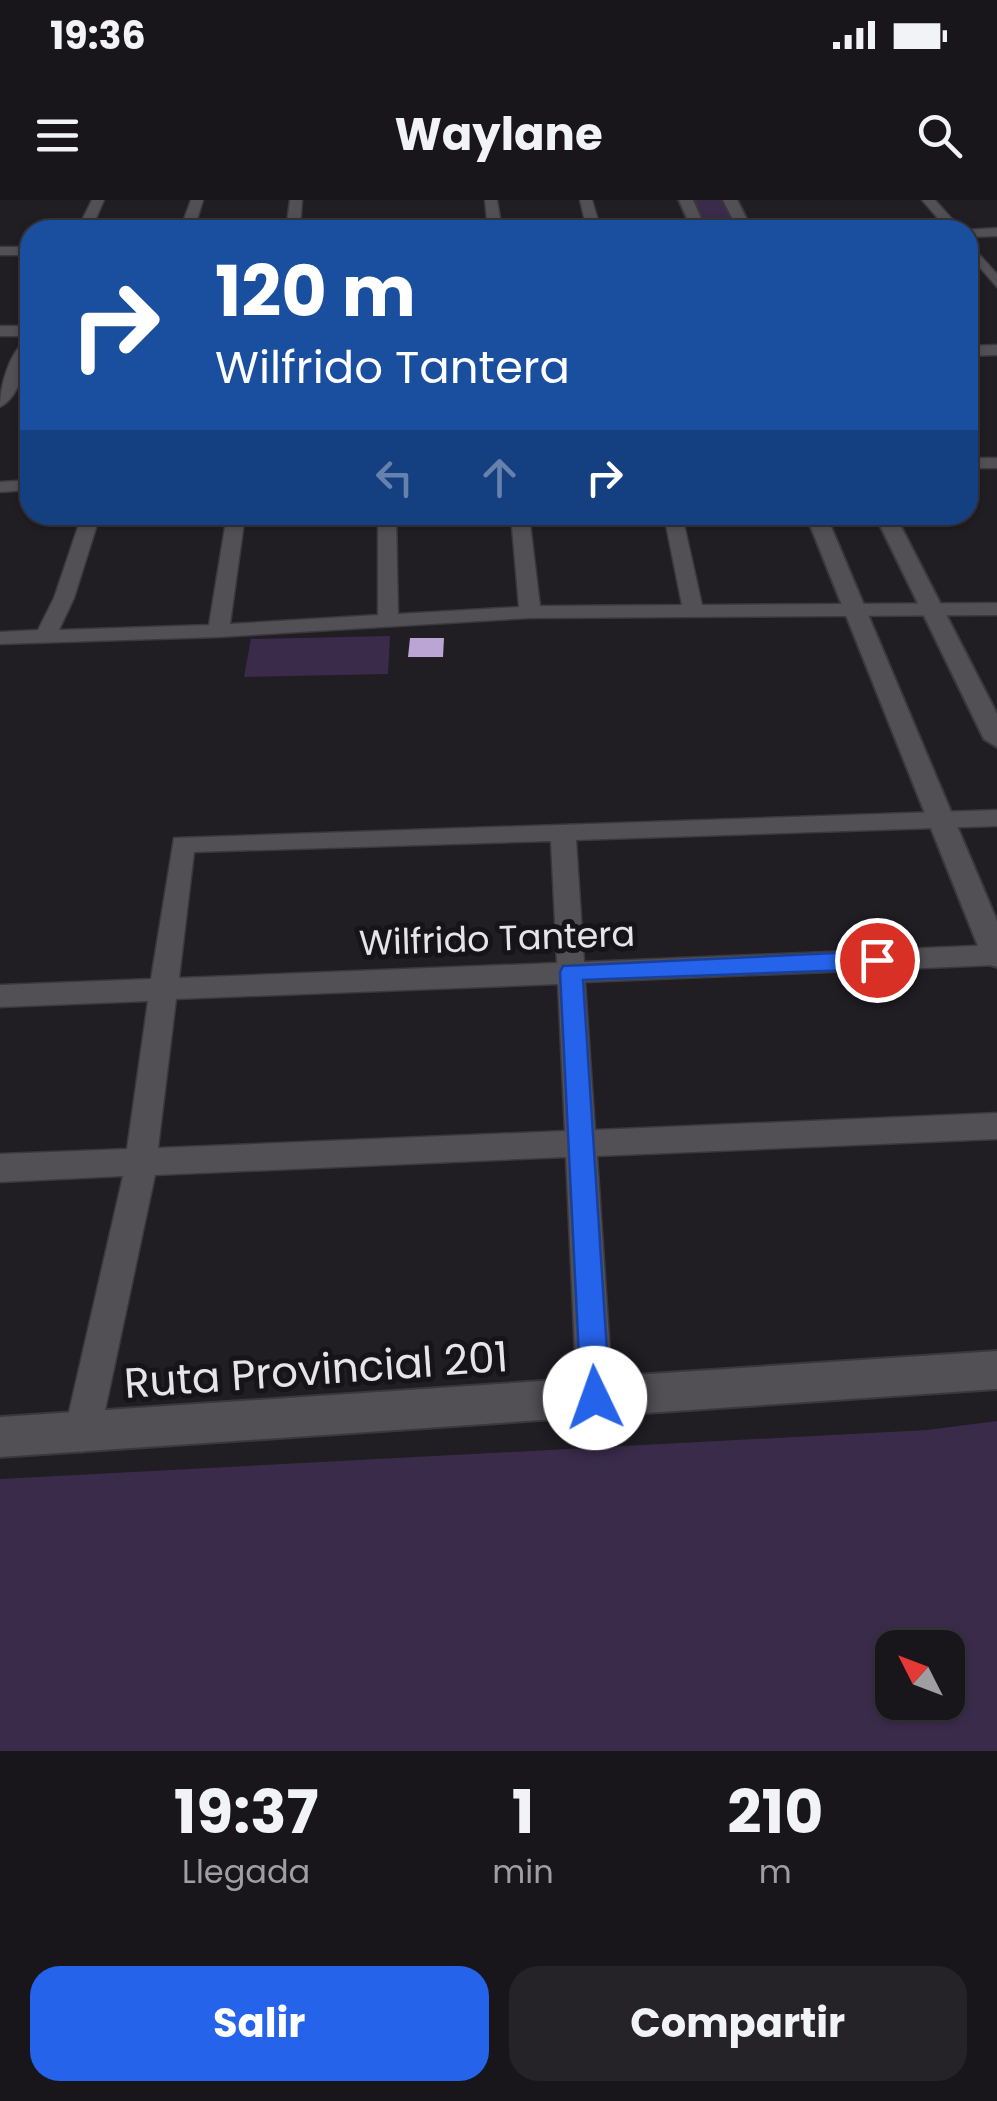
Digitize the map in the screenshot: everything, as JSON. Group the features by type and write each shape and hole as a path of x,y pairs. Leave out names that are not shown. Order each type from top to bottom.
{"main road":[{"path":"820,525 997,956"},
{"path":"890,525 997,739"},
{"name":"Ruta Provincial 201","path":"0,1438 997,1370"}],"street":[{"path":"928,200 945,220"},
{"path":"978,259 997,283"},
{"path":"0,402 20,362"},
{"path":"46,636 64,598 87,525"},
{"path":"219,631 235,525"},
{"path":"387,525 388,620"},
{"path":"521,525 530,612"},
{"path":"675,525 693,610"},
{"path":"0,638 219,631 530,612 997,609"},
{"path":"82,1434 141,1162 183,844 997,818"},
{"path":"564,832 595,1398"},
{"name":"Wilfrido Tantera","path":"0,996 997,956"},
{"path":"0,1168 997,1126"}],"shaded area":[{"path":"693,200 725,200 734,220 702,220"},
{"path":"390,636 388,674 244,677 251,639"},
{"path":"997,1421 997,1751 0,1751 0,1479 927,1430"}],"building":[{"path":"410,638 444,638 443,657 408,657"}],"route":[{"path":"595,1398 571,972 877,960"}]}
